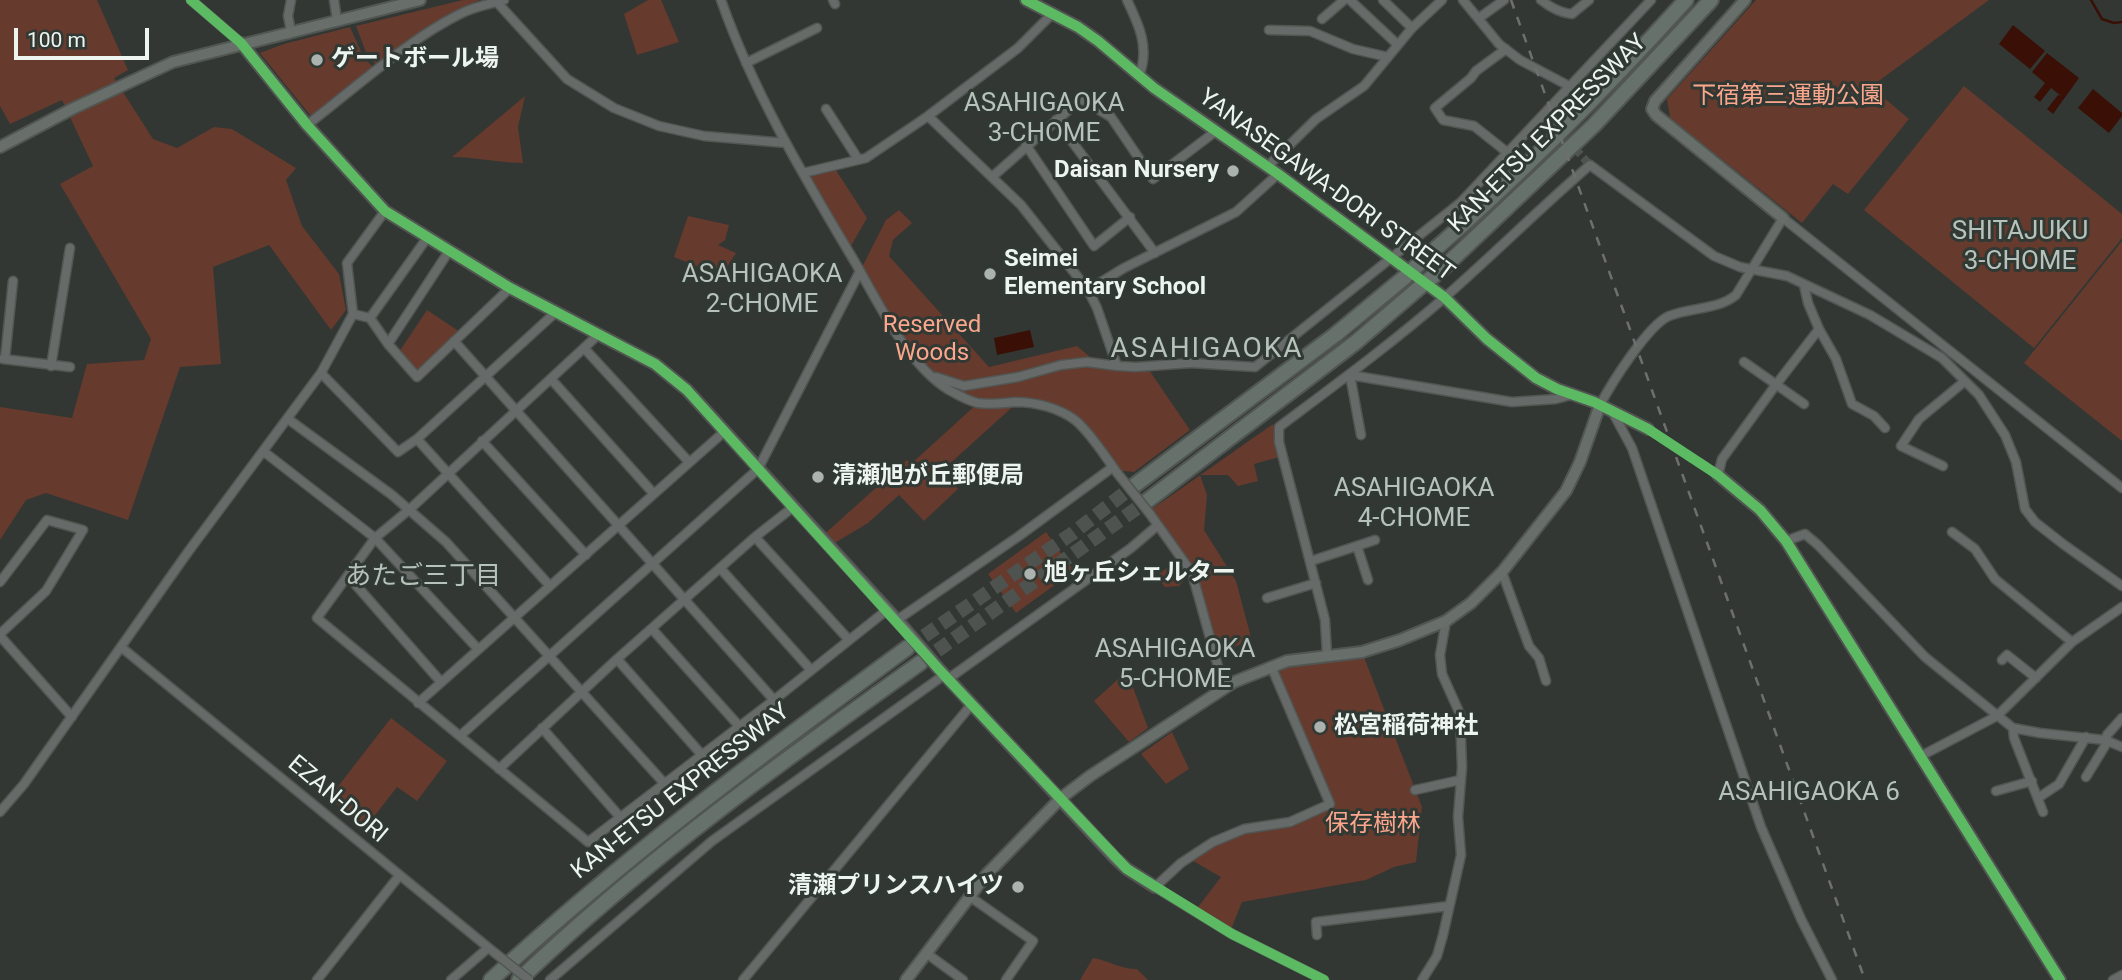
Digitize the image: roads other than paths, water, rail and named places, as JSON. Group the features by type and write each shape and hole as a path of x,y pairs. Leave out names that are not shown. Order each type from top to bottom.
{"highway":[{"name":"KAN-ETSU EXPRESSWAY","path":"1135,485 1324,343 1460,228 1582,110 1686,0"},
{"name":"KAN-ETSU EXPRESSWAY","path":"1148,507 1356,342 1441,270 1594,125 1711,0"},
{"name":"KAN-ETSU EXPRESSWAY","path":"491,980 602,882 671,826 907,648"},
{"name":"KAN-ETSU EXPRESSWAY","path":"519,980 615,894 700,826 791,755 920,663"}],"street":[{"path":"191,0 241,43 307,125 385,211 509,288 655,364 687,390 943,674 1127,870 1232,934 1324,980"},
{"path":"291,0 288,16 292,31"},
{"path":"334,0 337,20"},
{"path":"0,147 173,62 337,20 378,5 419,0"},
{"path":"721,0 746,63 786,143 880,309 906,347 931,375 949,390 979,403 1018,402 1044,406 1062,412 1077,422 1148,507 1192,573 1224,688"},
{"name":"YANASEGAWA-DORI STREET","path":"1026,0 1098,41 1139,76 1278,174 1444,298 1487,339 1536,377 1648,429"},
{"path":"1126,0 1139,27 1145,50 1139,76"},
{"path":"1322,19 1343,0"},
{"path":"1350,0 1398,45"},
{"path":"1383,0 1412,28"},
{"path":"1267,167 1316,119 1364,86 1412,28 1441,0"},
{"path":"1463,0 1506,49 1520,60 1569,86"},
{"path":"1479,18 1504,0"},
{"path":"1542,0 1549,7 1572,14 1590,0"},
{"path":"931,375 964,386 1087,362 1136,368 1191,363 1255,367 1461,202 1651,0"},
{"path":"1745,0 1655,101 1652,109 1656,115 2122,488"},
{"path":"307,125 412,44 447,21 482,4 499,1 567,79 614,108 659,126 704,136 786,143"},
{"path":"803,173 866,158 928,116 1018,48 1053,13"},
{"path":"746,63 817,28"},
{"path":"1269,30 1310,31 1353,49 1388,57"},
{"path":"1506,49 1476,71 1435,108 1443,120 1474,126 1508,153"},
{"path":"992,177 1081,99 1111,117 1153,179 1216,131"},
{"path":"826,109 858,159"},
{"path":"928,116 1021,205 1088,290 1117,366"},
{"path":"1056,120 1155,253"},
{"path":"1026,145 1094,246 1130,217"},
{"path":"1328,655 1325,620 1279,442 1279,427 1444,298 1590,165 1714,256 1740,267 1787,276 1870,315 1942,358 1979,395 2005,435 2016,462 2025,509 2035,522 2122,586"},
{"path":"1088,290 1124,268 1236,212 1278,174"},
{"path":"0,812 321,373 353,314 347,263 385,211"},
{"path":"906,980 970,896 1061,798 1224,688 1271,666 1294,660 1371,650 1447,621 1471,603 1502,572 1566,491 1580,462 1600,405 1613,382 1656,326 1671,315 1732,299 1783,218"},
{"path":"370,318 427,238"},
{"path":"51,366 70,248"},
{"path":"388,344 449,251"},
{"path":"460,736 547,655 758,469 860,271"},
{"path":"13,281 3,359 70,367"},
{"path":"1804,285 1808,303 1819,330 1836,359 1852,404 1874,416 1885,428"},
{"path":"353,314 370,318 388,344 417,377 509,288"},
{"path":"321,373 398,452 417,439 556,312"},
{"path":"1819,330 1721,459 1718,475 1760,510 1786,541 2060,980"},
{"path":"599,334 410,509 375,538 317,618 588,842 887,610"},
{"path":"454,341 774,700"},
{"path":"584,348 690,462"},
{"path":"1942,358 1949,348"},
{"path":"1744,362 1804,404"},
{"path":"1350,374 1512,401 1556,399 1574,394"},
{"path":"1350,374 1361,435"},
{"path":"551,380 654,494"},
{"path":"1943,466 1901,446 1919,419 1965,381"},
{"path":"1614,413 1632,448 1761,827 1801,919 1832,980"},
{"path":"288,419 410,509 446,542 664,783"},
{"path":"418,703 725,431"},
{"path":"417,439 550,586"},
{"path":"482,442 586,555"},
{"path":"263,451 375,538 478,649"},
{"path":"901,625 1019,536 1115,470"},
{"path":"499,769 617,659 755,537 792,508"},
{"path":"0,582 47,520 83,530 46,591 0,635 72,717"},
{"path":"550,980 712,841 943,674 1124,553 1158,525"},
{"path":"1952,532 1975,550 1995,579 2072,642"},
{"path":"1786,541 1805,534 1925,657 2013,727 2040,733 2105,740 2122,747"},
{"path":"755,537 849,640"},
{"path":"1311,561 1375,540"},
{"path":"1357,546 1368,580"},
{"path":"720,568 811,670"},
{"path":"1502,572 1529,646 1539,658 1546,681"},
{"path":"348,576 441,682"},
{"path":"1267,598 1316,583"},
{"path":"1919,757 1997,716 2072,642 2122,607"},
{"path":"1422,980 1437,956 1446,928 1448,906 1461,855 1458,817 1462,767 1460,714 1442,674 1440,656 1447,621"},
{"path":"652,629 739,726"},
{"name":"EZAN-DORI","path":"121,647 529,980"},
{"path":"2002,660 2007,655 2036,678"},
{"path":"617,659 702,755"},
{"path":"1155,887 1181,863 1213,842 1244,829 1290,822 1331,804 1271,666"},
{"path":"743,980 972,704"},
{"path":"2086,777 2105,746 2105,740 2122,718"},
{"path":"2013,727 2014,738 2043,812"},
{"path":"542,728 621,817"},
{"path":"2038,798 2059,784 2086,737"},
{"path":"1415,790 1460,780"},
{"path":"1996,791 2032,781"},
{"path":"317,980 399,876"},
{"path":"970,896 1033,941 1006,980"},
{"path":"1317,935 1316,922 1448,906"},
{"path":"451,980 491,950"},
{"path":"926,953 963,980"},
{"path":"2113,980 2122,975"}],"waterway":[{"path":"2091,0 2102,19 2114,23 2122,22"}],"tunnel":[{"path":"1543,113 1590,165"},
{"path":"1648,429 1718,475"},
{"path":"907,648 1073,533 1135,485"},
{"path":"920,663 1147,501"}],"railway":[{"path":"1511,0 1865,980"}],"place":[{"name":"ゲートボール場","path":"317,60"},
{"name":"Daisan Nursery","path":"1233,171"},
{"name":"Seimei Elementary School","path":"990,274"},
{"name":"清瀬旭が丘郵便局","path":"818,477"},
{"name":"旭ヶ丘シェルター","path":"1030,574"},
{"name":"松宮稲荷神社","path":"1320,727"},
{"name":"清瀬プリンスハイツ","path":"1018,887"}],"district":[{"name":"ASAHIGAOKA 3-CHOME","path":"1044,119"},
{"name":"SHITAJUKU 3-CHOME","path":"2020,247"},
{"name":"ASAHIGAOKA 2-CHOME","path":"762,290"},
{"name":"ASAHIGAOKA","path":"1207,350"},
{"name":"ASAHIGAOKA 4-CHOME","path":"1414,504"},
{"name":"あたご三丁目","path":"423,577"},
{"name":"ASAHIGAOKA 5-CHOME","path":"1175,665"},
{"name":"ASAHIGAOKA 6","path":"1809,793"}],"park label":[{"name":"下宿第三運動公園","path":"1788,97"},
{"name":"Reserved Woods","path":"932,340"},
{"name":"保存樹林","path":"1373,825"}]}
